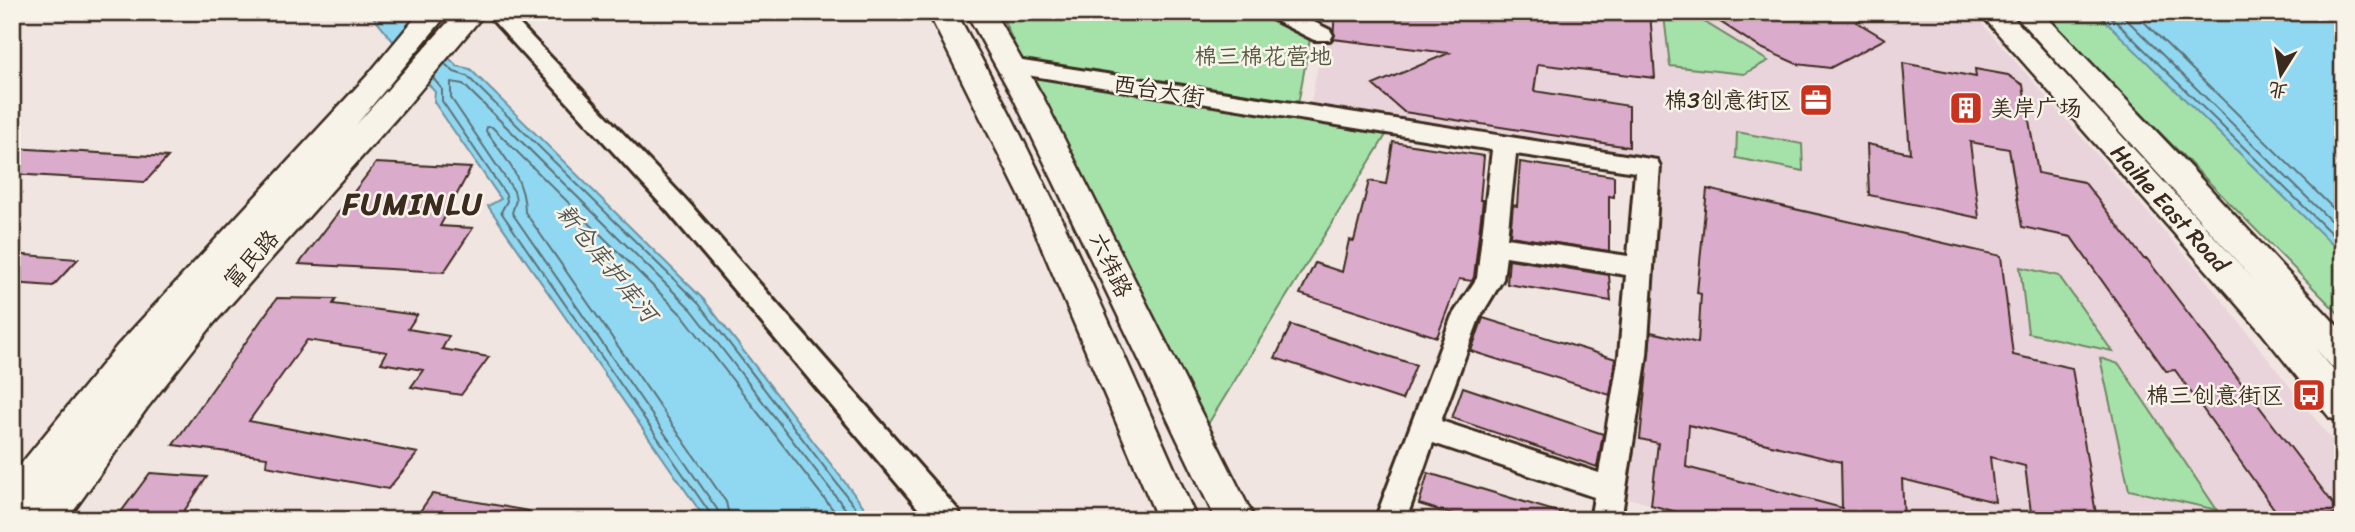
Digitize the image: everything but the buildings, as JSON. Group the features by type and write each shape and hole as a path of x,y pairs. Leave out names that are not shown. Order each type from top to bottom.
{"main road":[{"name":"六纬路","path":"942,12 1017,159 1178,520"},
{"name":"六纬路","path":"980,12 1010,66 1236,520"},
{"name":"Haihe East Road","path":"1993,12 2274,324 2343,407"},
{"name":"Haihe East Road","path":"2025,12 2163,157 2343,356"},
{"name":"富民路","path":"45,520 165,357 251,258 388,90 434,14"},
{"name":"富民路","path":"12,504 129,356 388,90 467,19"}],"street":[{"path":"496,12 678,207 947,520"},
{"path":"1276,12 1321,35"},
{"name":"西台大街","path":"1010,66 1307,114"},
{"path":"1307,114 1647,166 1641,268 1631,367 1605,520"},
{"path":"1390,520 1465,316 1490,279 1504,145"},
{"path":"1494,245 1641,268"},
{"path":"1425,428 1611,490"}],"shaded area":[{"name":"棉3创意街区","path":"1328,12 1972,12 2200,272 2343,454 2343,520 1707,520 1620,496 1661,162 1309,112"}],"green space":[{"name":"棉三棉花营地","path":"1000,12 1315,12 1298,104 1022,61"},
{"path":"2037,12 2343,12 2343,318 2121,93"},
{"path":"1664,16 1701,20 1768,61 1744,74 1670,66"},
{"path":"1033,76 1386,135 1208,424"},
{"path":"1737,132 1802,144 1803,171 1736,158"},
{"path":"2020,267 2059,276 2112,351 2028,333"},
{"path":"2100,358 2119,364 2217,510 2129,490"}],"water":[{"name":"新仓库护库河","path":"369,12 402,12 457,66 470,69 704,300 874,520 706,520 488,206 501,199 434,102 435,92"},
{"path":"2096,12 2343,12 2343,255"}],"place":[{"name":"棉3创意街区","path":"1816,100"},
{"name":"美岸广场","path":"1966,108"},
{"name":"棉三创意街区","path":"2309,395"}],"district":[{"name":"FUMINLU","path":"413,204"}]}
